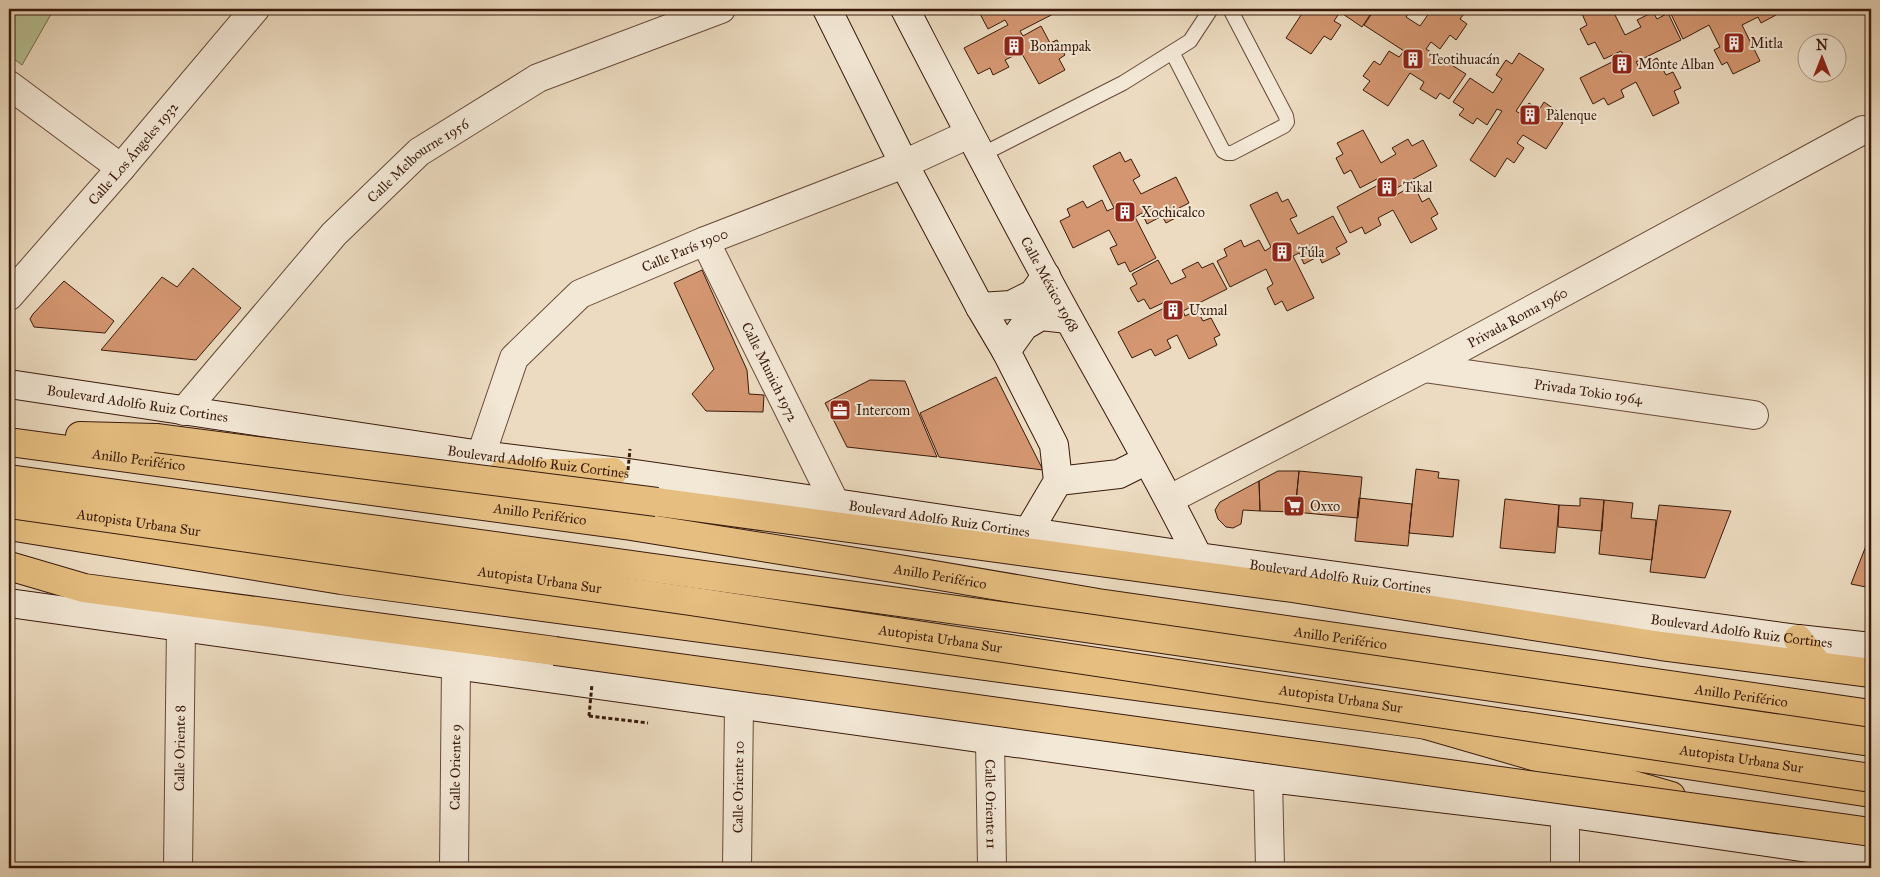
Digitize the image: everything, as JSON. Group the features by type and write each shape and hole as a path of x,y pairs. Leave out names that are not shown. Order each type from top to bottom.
{"highway":[{"path":"9,434 156,438 666,503 1292,588 1718,653 1871,673"},
{"name":"Anillo Periférico","path":"9,442 631,526 1098,604 1871,714"},
{"path":"277,478 613,472"},
{"name":"Autopista Urbana Sur","path":"9,479 325,520 1288,656 1871,742"},
{"name":"Autopista Urbana Sur","path":"9,504 700,602 1871,778"},
{"path":"9,526 341,580 1423,724 1871,793"},
{"path":"9,566 84,588 919,700 1871,832"},
{"path":"1798,639 1819,666"},
{"path":"1718,653 1770,675 1871,692"},
{"path":"1423,724 1671,796 1871,836"}],"street":[{"name":"Calle Los Ángeles 1932","path":"9,296 121,168 255,9"},
{"name":"Calle Melbourne 1956","path":"184,411 334,234 419,152 538,78 721,9"},
{"path":"827,9 904,164 980,307 1006,351 1054,445 1058,481 1028,532"},
{"name":"Calle México 1968","path":"905,9 1068,319 1170,499 1198,557"},
{"path":"9,85 121,168"},
{"name":"Privada Roma 1960","path":"1170,499 1424,368 1863,130"},
{"name":"Calle París 1900","path":"481,455 514,358 580,294 705,241 904,164 975,144"},
{"name":"Calle Munich 1972","path":"705,241 835,503"},
{"path":"980,307 1011,305 1033,294 1046,276"},
{"path":"1006,351 1024,326 1041,316 1068,319"},
{"name":"Privada Tokio 1964","path":"1424,368 1754,415"},
{"name":"Boulevard Adolfo Ruiz Cortines","path":"11,380 184,411 481,455 835,503 1198,557 1798,639 1871,646"},
{"path":"1058,481 1119,474 1147,460"},
{"path":"9,603 1268,778 1565,813 1838,860 1871,857"},
{"name":"Calle Oriente 8","path":"178,868 181,628"},
{"name":"Calle Oriente 9","path":"454,868 456,666"},
{"name":"Calle Oriente 10","path":"737,868 739,705"},
{"name":"Calle Oriente 11","path":"990,739 992,868"},
{"path":"1268,778 1270,868"},
{"path":"1565,813 1565,868"}],"lane":[{"path":"975,144 1123,84 1190,41 1211,9"},
{"path":"1172,52 1223,151 1228,154 1232,153 1284,126 1287,122 1286,116 1230,9"}],"path":[{"path":"589,716 652,724"}],"green space":[{"path":"9,9 54,9 22,65 9,55"}],"building":[{"name":"Bonampak","path":"968,9 1063,9 1020,31 1023,36 1041,26 1050,43 1057,40 1065,55 1059,59 1065,70 1039,84 1021,52 1005,60 1009,67 993,75 990,68 978,74 964,48 1008,25 1005,20 988,29 979,12 972,15"},
{"path":"1305,9 1374,9 1362,27 1340,12 1334,21 1341,25 1331,40 1324,36 1311,54 1286,38"},
{"name":"Teotihuacán","path":"1375,9 1407,9 1410,11 1406,17 1420,26 1432,9 1467,10 1460,19 1467,24 1456,40 1450,35 1440,49 1431,42 1426,49 1466,74 1449,99 1440,93 1436,99 1420,89 1424,82 1410,73 1388,106 1363,90 1370,81 1363,76 1374,61 1380,65 1389,51 1399,57 1404,51 1364,25"},
{"name":"Monte Alban","path":"1593,9 1612,9 1625,35 1641,27 1637,20 1653,12 1657,19 1668,13 1681,40 1636,62 1639,67 1657,58 1666,75 1673,72 1681,88 1674,91 1679,103 1653,116 1636,82 1621,90 1624,97 1608,105 1604,98 1593,104 1580,78 1624,56 1621,51 1604,59 1595,42 1588,45 1580,29 1587,25 1582,14"},
{"name":"Mitla","path":"1676,9 1774,9 1776,15 1761,23 1758,17 1742,25 1760,61 1733,74 1727,62 1722,65 1714,50 1720,47 1709,25 1683,39 1670,12"},
{"path":"1848,9 1861,9 1851,14"},
{"name":"Palenque","path":"1519,53 1544,69 1516,111 1521,114 1529,103 1539,110 1544,102 1560,113 1556,119 1563,123 1546,149 1523,135 1517,143 1524,148 1514,163 1507,158 1495,177 1470,160 1502,111 1497,109 1487,125 1477,118 1473,124 1459,115 1464,109 1453,102 1470,78 1493,93 1502,79 1496,75 1506,60 1512,64"},
{"name":"Tikal","path":"1363,130 1381,163 1396,154 1392,148 1408,139 1412,146 1423,140 1437,166 1393,190 1396,195 1414,185 1422,202 1429,198 1438,214 1431,218 1437,229 1411,243 1393,210 1378,218 1381,225 1365,234 1362,227 1350,233 1337,207 1380,184 1377,179 1360,188 1351,170 1344,174 1336,158 1343,154 1337,143"},
{"name":"Xochicalco","path":"1120,152 1125,162 1131,159 1140,176 1133,180 1141,194 1176,177 1189,203 1179,208 1183,214 1166,223 1162,216 1147,224 1142,213 1135,217 1156,258 1130,272 1125,262 1118,265 1110,248 1117,245 1109,230 1073,248 1060,221 1070,216 1067,209 1083,201 1087,208 1102,200 1107,211 1114,208 1093,166"},
{"name":"Túla","path":"1277,192 1282,202 1288,199 1297,216 1290,219 1298,234 1333,216 1347,242 1336,248 1340,254 1322,263 1319,256 1304,264 1299,253 1293,256 1314,298 1287,311 1282,301 1275,305 1267,288 1273,284 1266,269 1230,287 1217,261 1227,256 1224,249 1241,240 1244,247 1259,240 1265,251 1271,247 1250,205"},
{"name":"Uxmal","path":"1158,260 1171,284 1186,277 1182,270 1198,262 1202,268 1213,263 1227,289 1183,311 1185,316 1197,310 1203,321 1211,318 1220,335 1214,338 1217,345 1189,359 1177,335 1167,340 1171,348 1155,356 1151,349 1132,358 1118,332 1170,305 1167,301 1150,309 1144,299 1138,302 1130,288 1137,284 1132,274"},
{"path":"193,268 241,308 196,360 101,350 162,277 177,287"},
{"path":"702,270 747,370 749,394 764,395 763,412 706,411 692,394 714,369 674,283"},
{"path":"64,281 114,321 105,333 34,327 30,319 33,314"},
{"path":"996,377 1043,470 939,457 920,413"},
{"path":"870,380 905,381 937,457 847,447 825,403"},
{"path":"1416,469 1439,472 1438,478 1459,480 1453,537 1409,533"},
{"path":"1278,471 1299,471 1295,512 1260,511 1259,481"},
{"path":"1299,471 1362,477 1358,518 1295,512"},
{"path":"1259,481 1260,511 1243,510 1241,524 1233,528 1226,527 1218,519 1215,510 1220,502"},
{"path":"1359,498 1412,504 1408,546 1355,541"},
{"path":"1580,498 1604,500 1602,531 1558,527 1559,505 1580,506"},
{"path":"1505,499 1559,505 1555,553 1500,548"},
{"path":"1604,500 1633,503 1631,518 1656,520 1652,560 1599,554"},
{"path":"1659,505 1731,511 1705,578 1650,572"},
{"path":"1871,533 1871,588 1851,584"}],"place":[{"name":"Mitla","path":"1734,43"},
{"name":"Bonampak","path":"1014,46"},
{"name":"Teotihuacán","path":"1413,59"},
{"name":"Monte Alban","path":"1622,64"},
{"name":"Palenque","path":"1530,115"},
{"name":"Tikal","path":"1387,187"},
{"name":"Xochicalco","path":"1125,212"},
{"name":"Túla","path":"1282,252"},
{"name":"Uxmal","path":"1173,310"},
{"name":"Intercom","path":"840,410"},
{"name":"Oxxo","path":"1294,506"}]}
